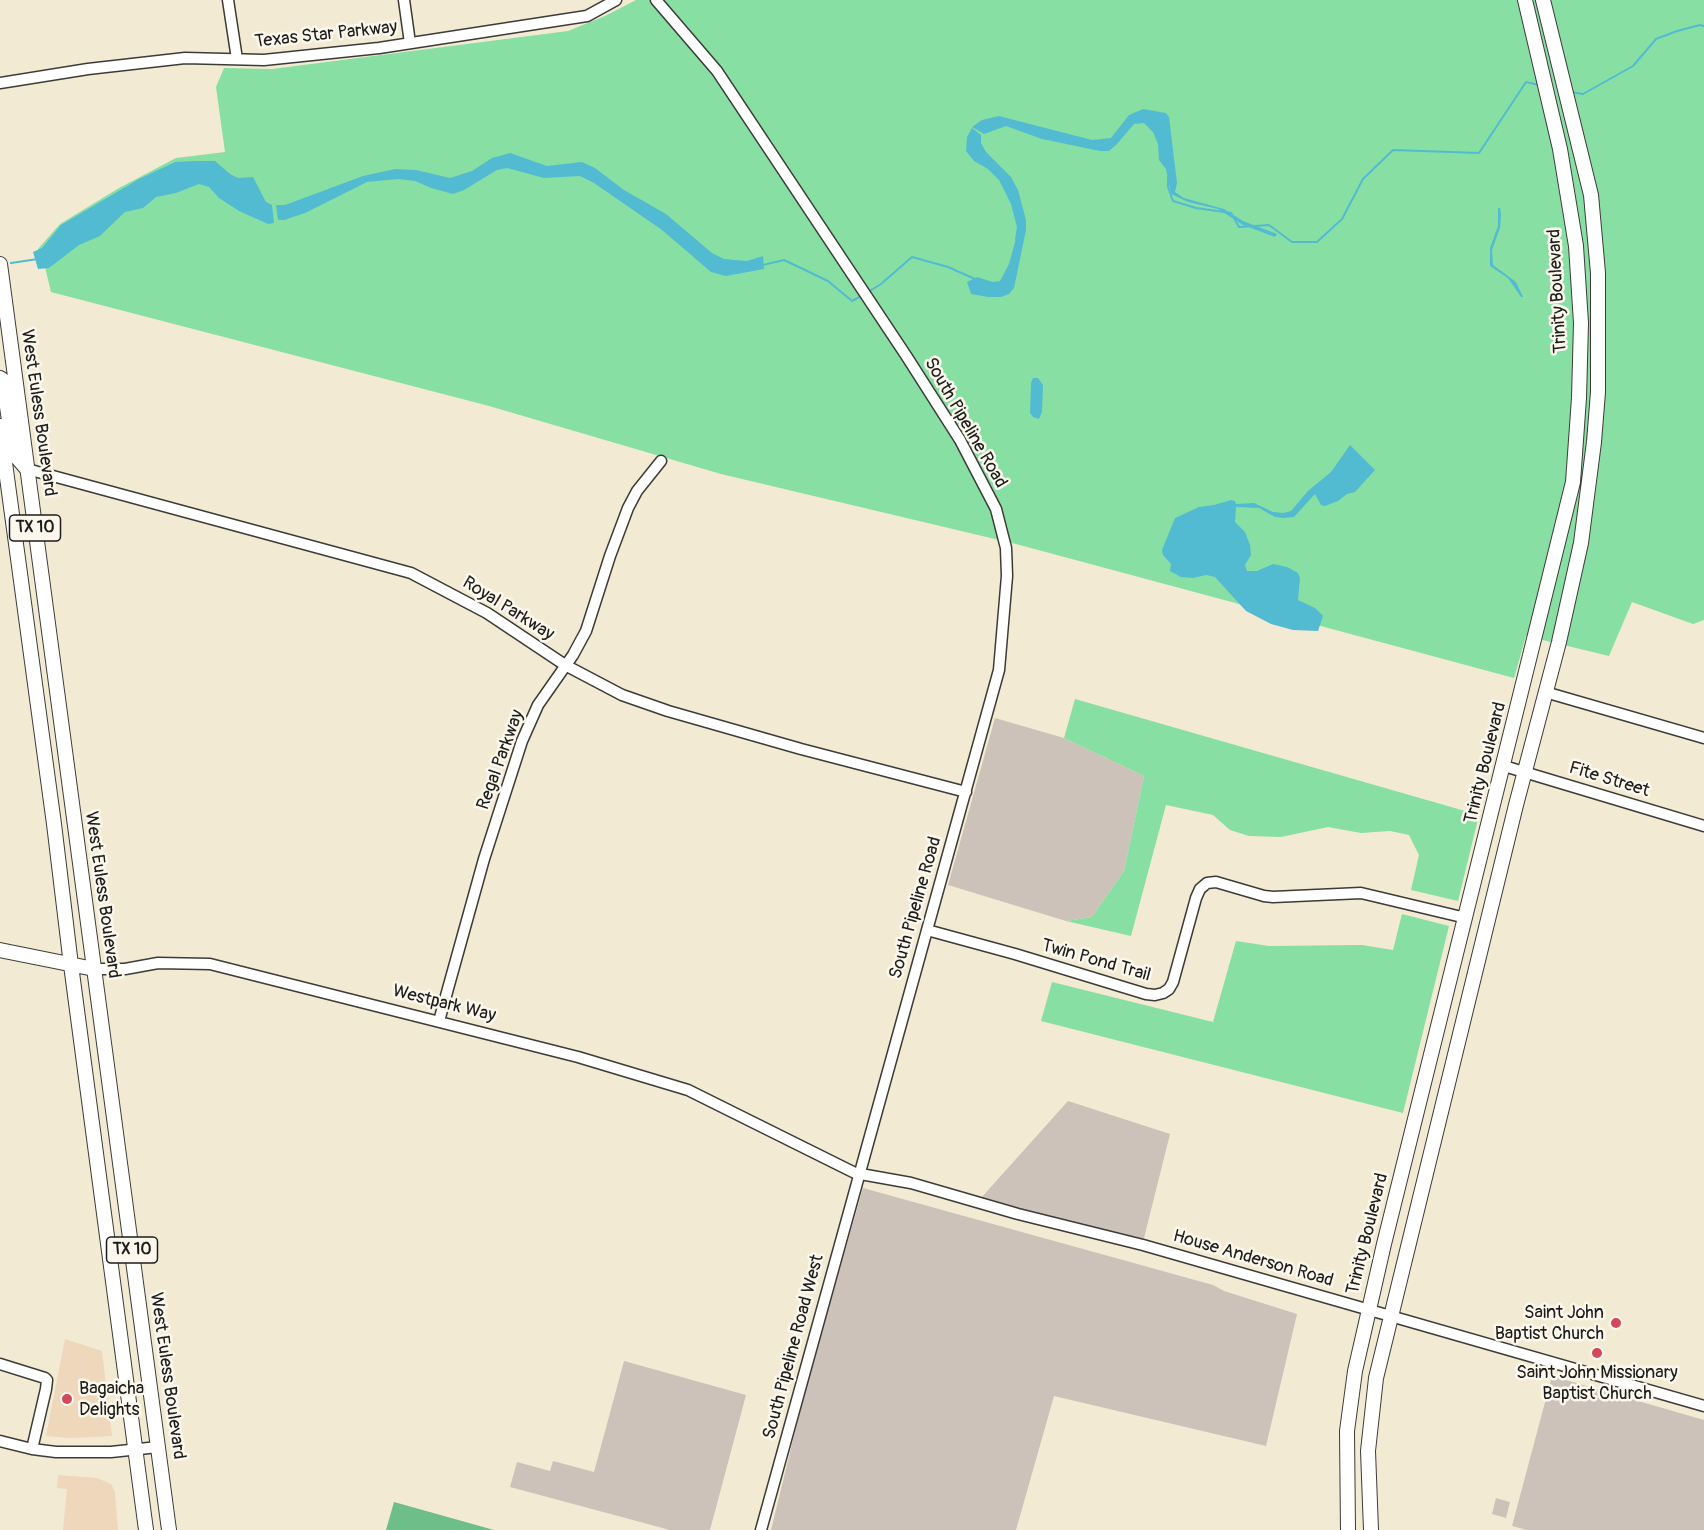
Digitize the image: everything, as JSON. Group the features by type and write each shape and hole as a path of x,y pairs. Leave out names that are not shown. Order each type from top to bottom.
{"main road":[{"name":"Trinity Boulevard","path":"1348,1530 1347,1431 1355,1371 1573,482 1581,323 1576,246 1560,149 1525,0"},
{"name":"Trinity Boulevard","path":"1371,1530 1368,1451 1377,1378 1581,543 1594,442 1598,392 1598,273 1591,195 1543,0"},
{"name":"West Euless Boulevard","path":"0,264 169,1530"},
{"path":"0,378 3,380 14,454 27,470"},
{"name":"West Euless Boulevard","path":"0,426 2,462 39,712 146,1530"},
{"path":"2,462 19,475 34,574 43,586"},
{"path":"39,712 59,715"},
{"name":"Westpark Way","path":"0,950 94,969"},
{"path":"117,1311 140,1307"}],"street":[{"path":"228,0 237,59"},
{"path":"404,0 410,43"},
{"name":"Texas Star Parkway","path":"0,83 88,69 185,58 264,60 410,43 587,16 616,0"},
{"name":"South Pipeline Road","path":"656,0 717,71 907,357 960,440 996,509 1005,541 1007,576 999,670 859,1173"},
{"name":"Regal Parkway","path":"439,1021 484,860 522,741 538,705 586,631 628,508 637,491 661,461"},
{"name":"Royal Parkway","path":"27,470 411,573 487,613 565,665 622,695 668,711 801,749 966,792"},
{"path":"1545,692 1704,738"},
{"name":"Fite Street","path":"1504,766 1704,826"},
{"name":"Twin Pond Trail","path":"927,930 1155,995 1170,989 1196,898 1200,889 1208,883 1216,882 1274,897 1361,893 1466,918"},
{"name":"Westpark Way","path":"94,969 124,969 158,963 210,964 578,1057 688,1090 840,1166 859,1173"},
{"name":"House Anderson Road","path":"859,1173 911,1183 1019,1215 1143,1245 1704,1406"},
{"name":"South Pipeline Road West","path":"761,1530 859,1173"},
{"path":"0,1364 47,1380 32,1449"},
{"path":"0,1441 56,1452 135,1450 158,1447"}],"shaded area":[{"path":"995,718 1064,738 1144,776 1124,871 1092,917 1066,921 948,885"},
{"path":"1068,1101 1170,1134 1143,1242 981,1198"},
{"path":"863,1188 1213,1285 1224,1291 1297,1314 1266,1446 1054,1396 1016,1530 771,1530 803,1399"},
{"path":"65,1339 102,1351 112,1436 70,1438 46,1436"},
{"path":"624,1361 746,1395 710,1530 670,1530 510,1487 517,1462 550,1471 553,1461 594,1472"},
{"path":"1552,1376 1704,1420 1704,1530 1527,1530 1512,1526"},
{"path":"58,1475 97,1478 111,1484 115,1492 118,1530 63,1530 67,1489 57,1488"},
{"path":"1496,1498 1510,1502 1506,1518 1492,1514"}],"green space":[{"path":"636,0 1704,0 1704,620 1693,624 1632,602 1609,656 1526,636 1514,678 1016,544 721,474 489,406 51,292 38,249 60,224 119,188 176,158 225,152 216,87 224,68 272,69 568,31"},
{"path":"1075,699 1479,815 1458,901 1411,890 1419,855 1409,835 1390,831 1361,833 1328,827 1281,837 1249,836 1230,830 1213,815 1166,805 1131,936 1066,921 1092,917 1124,871 1144,776 1064,738"},
{"path":"1402,914 1449,926 1403,1113 1041,1021 1052,982 1213,1022 1236,941 1269,946 1362,945 1393,950"},
{"path":"394,1502 494,1530 386,1530"}],"water":[{"path":"1143,109 1166,113 1169,117 1177,183 1175,192 1184,198 1224,209 1243,221 1277,234 1275,237 1243,225 1218,209 1188,202 1171,194 1166,169 1159,160 1158,144 1153,132 1144,123 1134,124 1109,151 1042,139 1006,126 984,134 972,127 982,120 999,116 1092,140 1111,138 1129,115"},
{"path":"972,128 981,135 981,143 986,152 1011,177 1018,190 1026,220 1014,288 1009,294 1001,297 971,294 967,282 977,277 993,282 1000,281 1009,264 1018,231 1011,204 999,180 988,169 974,161 966,151 967,137"},
{"path":"510,153 547,166 582,162 666,214 712,253 724,259 747,261 763,256 764,269 726,276 711,272 662,230 594,183 580,176 544,178 507,168 497,170 453,194 415,181 398,179 367,182 305,213 278,220 276,205 285,205 363,176 395,169 416,170 450,178 472,171 492,158"},
{"path":"215,161 238,178 253,177 266,202 272,205 274,223 268,224 239,211 219,198 209,187 199,184 176,193 156,197 143,208 125,212 100,236 79,245 49,268 38,269 33,252 42,248 61,225 139,179 175,162"},
{"path":"1498,208 1500,208 1501,215 1500,228 1492,250 1493,265 1516,282 1523,297 1508,278 1490,266 1490,248 1498,226"},
{"path":"1033,378 1038,378 1043,385 1042,412 1039,419 1030,413"},
{"path":"1350,445 1375,470 1355,492 1325,506 1321,505 1315,494 1294,517 1275,517 1259,508 1236,507 1235,522 1245,532 1250,545 1251,555 1245,565 1247,571 1257,571 1273,564 1287,567 1298,573 1300,578 1298,600 1315,608 1323,616 1318,631 1293,630 1271,624 1246,611 1215,577 1206,575 1193,578 1181,577 1170,571 1171,564 1163,555 1162,550 1175,518 1199,507 1231,500 1236,504 1254,503 1273,512 1291,511 1308,491 1331,472"}],"waterway":[{"path":"1571,92 1583,94 1633,66 1656,39 1677,31 1704,26"},
{"path":"1168,177 1168,187 1173,201 1196,208 1231,213 1239,227 1269,225 1292,242 1317,242 1342,219 1363,179 1393,150 1479,153 1526,82 1539,85"},
{"path":"1016,239 1018,227"},
{"path":"868,292 881,284 912,257 948,267 975,279"},
{"path":"11,263 38,259"},
{"path":"763,265 784,260 828,281 852,301 863,295"}],"place":[{"name":"Saint John Baptist Church","path":"1616,1323"},
{"name":"Saint John Missionary Baptist Church","path":"1597,1353"},
{"name":"Bagaicha Delights","path":"67,1399"}]}
